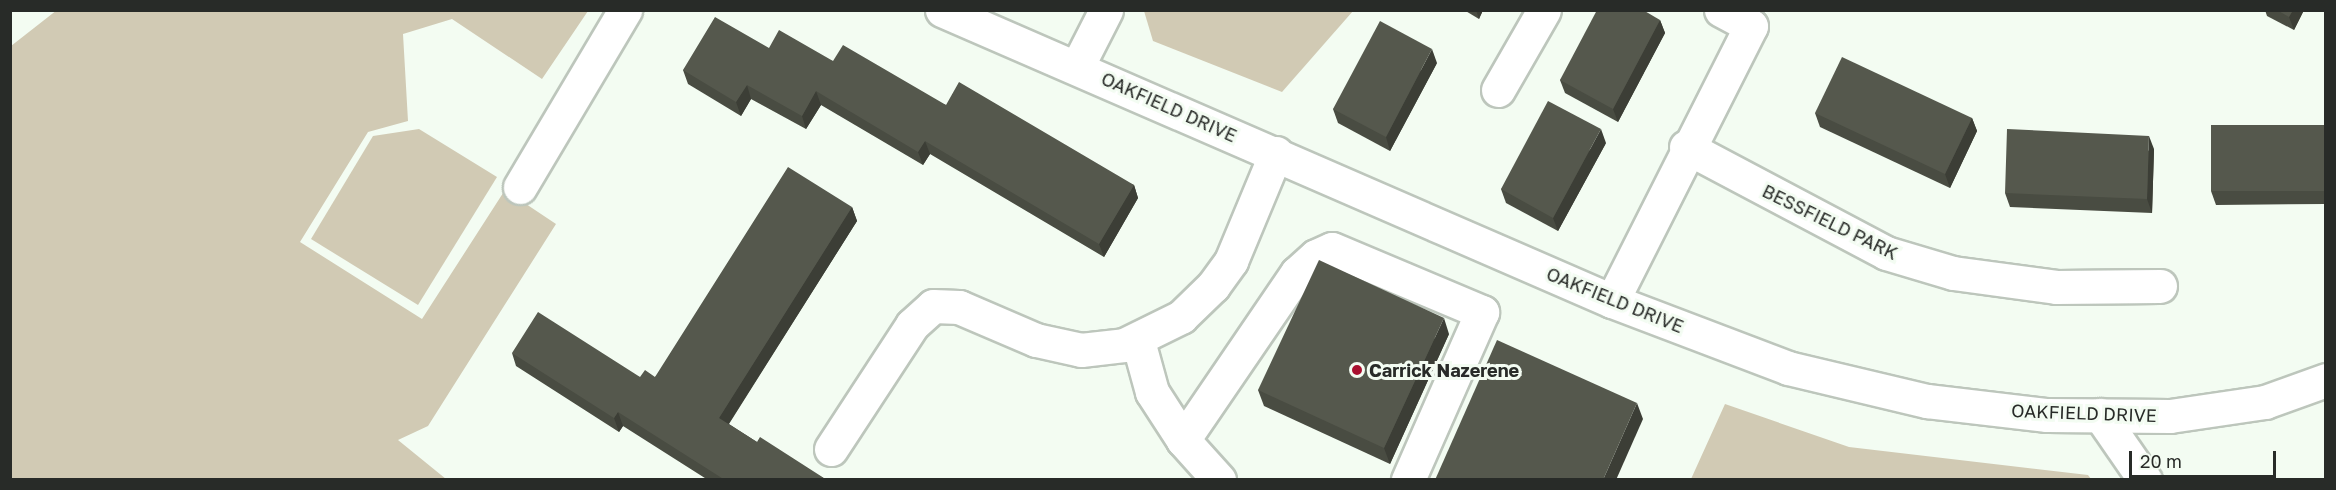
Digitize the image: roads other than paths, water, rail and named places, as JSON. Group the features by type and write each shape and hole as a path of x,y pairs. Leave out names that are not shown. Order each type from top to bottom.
{"street":[{"path":"520,187 625,10"},
{"name":"OAKFIELD DRIVE","path":"942,10 1276,153 1612,301 1788,368 1915,399 2047,415 2170,416 2265,402 2325,380"},
{"path":"1077,67 1106,10"},
{"path":"1498,90 1544,10"},
{"path":"1612,301 1686,147 1751,26 1721,10"},
{"name":"BESSFIELD PARK","path":"1686,147 1886,253 1953,273 2056,287 2160,286"},
{"path":"831,449 912,325 933,306 959,307 1036,340 1074,349 1096,351 1138,341 1181,317 1224,273 1276,153"},
{"path":"1183,440 1298,273 1316,256 1332,249 1482,312 1408,480"},
{"path":"1138,341 1152,392 1183,440 1220,480"},
{"path":"2100,415 2145,480"}],"place":[{"name":"Carrick Nazerene","path":"1357,370"}]}
